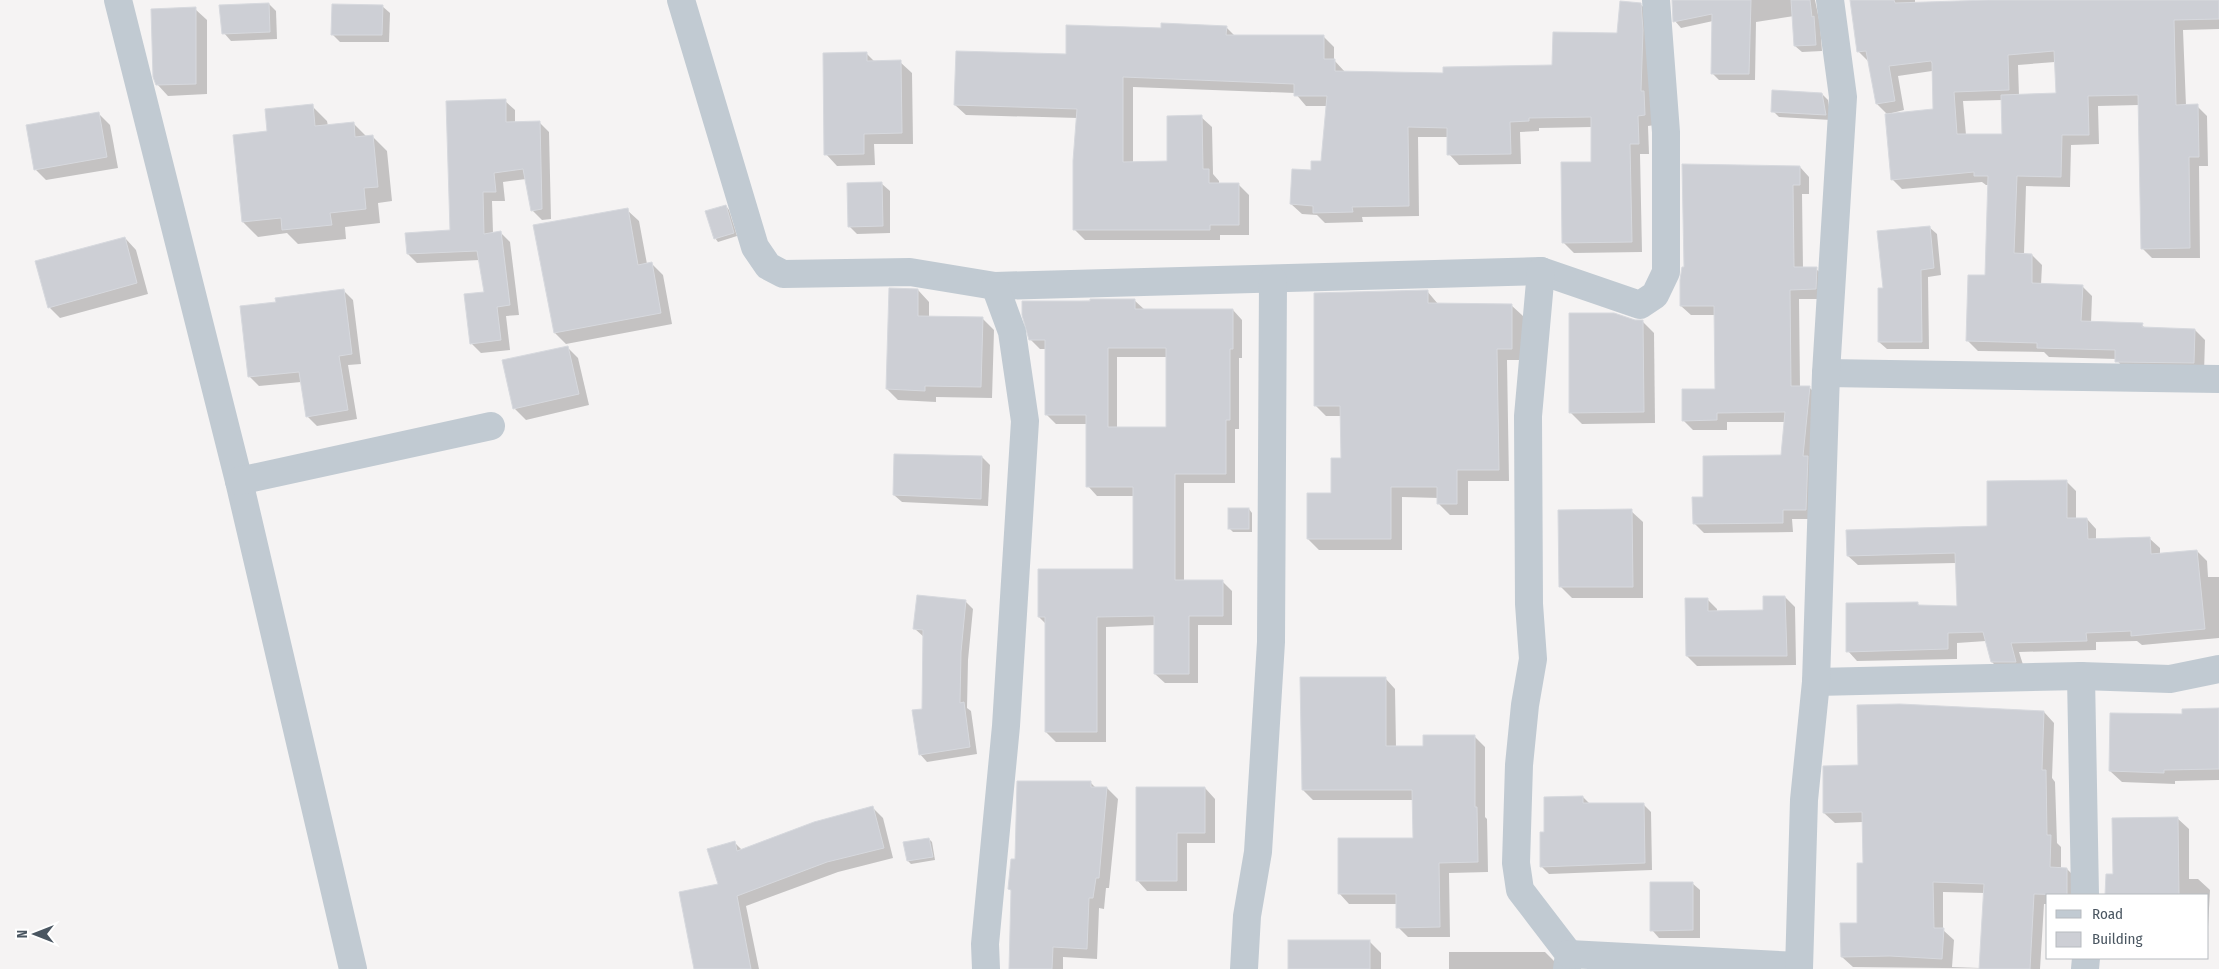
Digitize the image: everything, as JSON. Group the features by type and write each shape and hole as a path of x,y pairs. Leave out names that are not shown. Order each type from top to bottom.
{"street":[{"path":"118,0 239,481 353,969"},
{"path":"681,0 755,247 768,266 783,274 910,272 995,286 1273,280 1541,271 1640,305 1655,295 1666,272 1666,132 1656,0"},
{"path":"1541,271 1528,416 1529,604 1533,658 1525,705 1519,765 1516,864 1520,890 1568,962 1799,967 1804,800 1816,682 1826,373 1843,97 1830,0"},
{"path":"1244,969 1247,916 1258,852 1271,642 1273,280"},
{"path":"986,969 985,944 1006,726 1025,421 1012,332 995,286"},
{"path":"1826,373 2219,379"},
{"path":"239,481 490,426"},
{"path":"1816,682 2081,676 2170,680 2219,669"},
{"path":"2081,676 2085,894"}],"building":[{"path":"1672,0 1751,0 1749,74 1711,74 1712,14 1673,22"},
{"path":"1791,0 1810,0 1812,17 1814,16 1816,45 1794,46"},
{"path":"1850,0 1894,0 1895,3 1989,0 2219,0 2219,19 2174,20 2176,105 2198,104 2199,157 2189,157 2190,248 2141,249 2138,95 2088,96 2089,135 2062,135 2061,177 2017,176 2014,253 2032,254 2032,283 2083,285 2081,321 2143,323 2142,327 2195,329 2194,363 2115,362 2115,350 2037,348 2037,343 1966,341 1968,275 1985,275 1988,176 1974,176 1974,172 1891,180 1885,114 1933,109 1932,63 1931,61 1889,66 1895,101 1876,104 1866,51 1857,52","holes":["2054,51 2056,93 2001,95 2002,134 1957,134 1954,92 2009,90 2008,55"]},
{"path":"1620,1 1641,3 1643,30 1641,91 1644,91 1645,115 1638,116 1639,144 1630,144 1632,242 1562,243 1561,162 1591,162 1591,117 1529,118 1529,121 1510,122 1511,154 1447,155 1447,128 1408,127 1409,206 1352,207 1353,212 1313,213 1313,206 1290,204 1292,169 1311,170 1311,161 1321,161 1327,96 1294,96 1294,84 1123,77 1123,162 1167,161 1167,116 1202,115 1203,169 1209,169 1209,183 1239,183 1239,225 1210,225 1210,230 1073,230 1073,161 1077,109 954,105 956,51 1066,54 1066,25 1161,28 1161,23 1227,26 1226,35 1324,35 1324,59 1335,59 1335,71 1443,73 1443,67 1552,65 1553,32 1617,33"},
{"path":"269,3 270,32 222,34 219,5"},
{"path":"332,4 383,5 382,35 331,35"},
{"path":"196,7 196,84 156,85 153,77 151,9"},
{"path":"867,52 867,61 901,60 902,133 864,134 864,154 824,155 823,53"},
{"path":"1772,90 1822,93 1826,115 1771,112"},
{"path":"506,99 506,122 540,121 542,209 531,211 523,169 494,173 496,192 483,192 484,234 501,231 510,305 497,307 501,340 470,344 464,294 484,292 477,251 407,254 405,233 450,230 446,101"},
{"path":"313,104 315,126 354,122 355,137 373,135 378,187 364,188 366,209 330,213 332,225 282,230 281,218 242,222 233,135 267,131 265,109"},
{"path":"99,112 107,157 34,170 26,125"},
{"path":"1682,164 1800,166 1800,185 1793,185 1794,267 1817,267 1816,289 1790,290 1791,386 1810,386 1803,456 1808,456 1806,510 1783,510 1783,523 1693,524 1692,497 1703,497 1703,456 1781,455 1785,412 1717,413 1717,420 1682,421 1682,389 1715,389 1714,306 1680,306 1680,280 1682,267 1684,267"},
{"path":"882,182 883,226 848,227 847,183"},
{"path":"726,205 734,233 714,239 705,211"},
{"path":"628,208 638,265 652,262 661,313 554,333 533,225"},
{"path":"1930,226 1934,268 1921,270 1922,342 1878,342 1878,288 1883,288 1877,231"},
{"path":"125,237 137,283 48,308 35,261"},
{"path":"889,288 918,289 918,316 983,317 981,387 925,386 925,391 886,389"},
{"path":"344,289 352,354 339,356 348,410 306,417 299,372 248,377 240,306 276,302 275,298"},
{"path":"1428,290 1428,303 1512,304 1512,349 1497,349 1499,470 1457,470 1457,504 1437,504 1437,487 1391,487 1391,539 1307,539 1307,493 1331,493 1331,458 1341,458 1340,406 1314,406 1314,293"},
{"path":"1090,299 1135,299 1135,309 1233,309 1233,349 1230,349 1230,420 1226,420 1226,474 1175,474 1175,580 1223,580 1223,616 1189,616 1189,674 1154,674 1154,616 1097,617 1097,732 1045,732 1045,617 1038,617 1038,569 1133,569 1133,487 1086,487 1086,415 1045,415 1045,340 1029,340 1022,315 1022,301 1090,301","holes":["1108,348 1166,348 1166,427 1108,427"]},
{"path":"1569,313 1614,313 1635,320 1643,320 1644,412 1569,413"},
{"path":"568,346 579,394 513,409 502,360"},
{"path":"894,454 982,456 981,499 893,495"},
{"path":"2067,480 2067,518 2087,518 2088,539 2150,537 2151,554 2197,550 2205,629 2131,636 2131,631 2086,633 2087,641 2011,643 2016,662 1991,662 1983,632 1948,633 1948,649 1846,652 1846,603 1918,602 1918,605 1957,606 1955,553 1847,556 1846,530 1987,526 1987,481"},
{"path":"1228,508 1249,508 1249,529 1228,529"},
{"path":"1632,509 1633,587 1559,587 1558,510"},
{"path":"917,595 966,600 961,652 960,703 964,702 970,747 919,755 912,710 922,709 923,630 913,629"},
{"path":"1763,596 1785,596 1787,656 1686,656 1685,598 1708,598 1708,611 1763,610"},
{"path":"1300,677 1386,677 1386,746 1423,746 1423,735 1475,735 1475,807 1477,807 1478,862 1439,863 1440,927 1396,928 1396,894 1338,894 1338,838 1413,838 1412,790 1302,790"},
{"path":"1900,704 2044,711 2042,770 2046,770 2047,835 2051,835 2050,867 2067,868 2067,894 2034,894 2030,969 1979,969 1984,884 1933,882 1934,928 1944,928 1942,959 1890,956 1841,957 1840,923 1857,923 1857,863 1863,863 1862,812 1823,813 1823,766 1858,765 1857,705"},
{"path":"2219,708 2219,769 2164,770 2164,773 2109,771 2110,713 2182,714 2182,709"},
{"path":"1017,781 1091,781 1091,787 1107,787 1099,878 1096,878 1093,898 1089,898 1087,949 1053,947 1052,969 1009,969 1011,890 1008,889 1011,859 1015,859"},
{"path":"1136,787 1205,787 1205,833 1177,833 1177,881 1136,881"},
{"path":"1583,796 1583,803 1644,803 1645,863 1540,867 1540,832 1544,832 1544,797"},
{"path":"873,806 884,848 827,862 737,896 751,969 694,969 679,892 718,884 707,849 735,841 737,851 814,822"},
{"path":"2178,817 2179,894 2105,894 2106,874 2113,874 2112,818"},
{"path":"929,838 933,857 907,861 903,842"},
{"path":"1650,882 1693,882 1693,930 1650,931"},
{"path":"1288,940 1370,940 1370,969 1288,969"}]}
